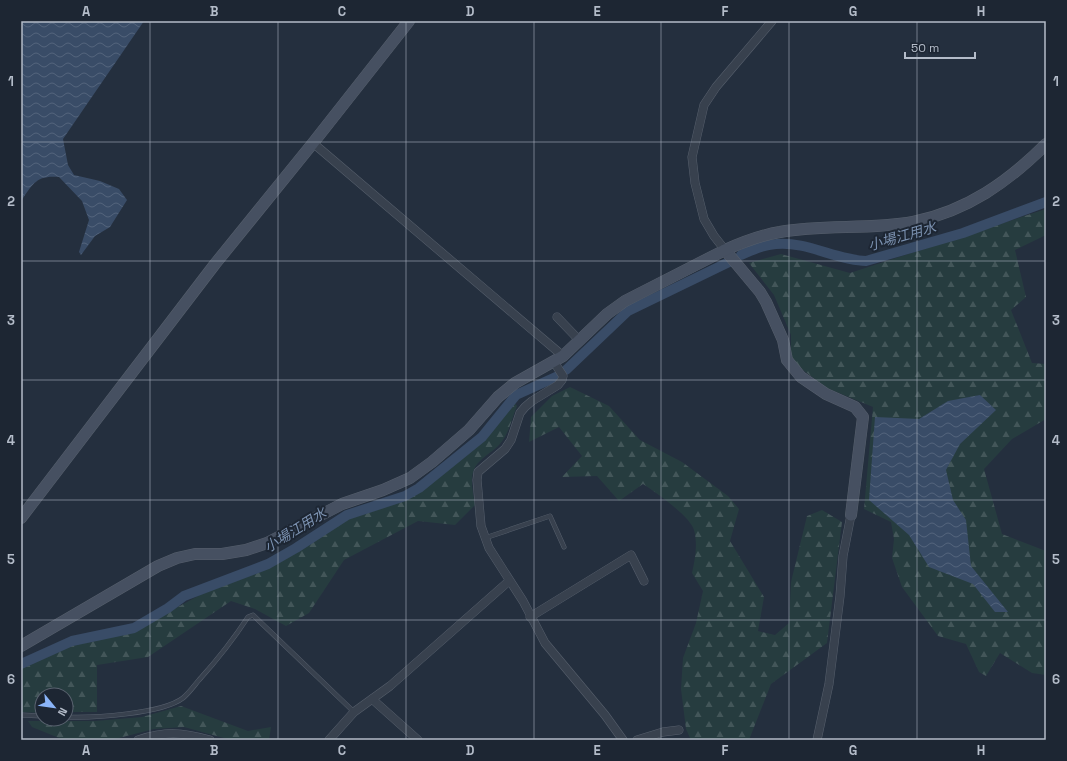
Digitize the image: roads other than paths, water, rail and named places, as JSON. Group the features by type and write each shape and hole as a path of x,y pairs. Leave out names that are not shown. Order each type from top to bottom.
{"street":[{"path":"21,518 215,264 409,21"},
{"path":"772,21 716,87 704,105 692,157 695,184 704,219 714,236 760,292 783,340 787,360 801,377 826,394 855,407 863,417 851,515 843,556 840,596 829,684 817,740"},
{"path":"313,143 544,338 559,359 563,376 558,386 532,401 520,412 511,440 505,449 478,472 481,526 484,538 489,548 523,601 530,617 551,652 605,715 623,740"},
{"path":"21,646 158,566 177,558 195,554 222,554 246,550 267,543 342,504 383,490 410,478 432,462 469,430 498,397 515,383 559,359 580,341 607,314 625,301 725,250 742,242 780,232 911,222 938,215 985,195 1018,170 1046,144"},
{"path":"557,317 580,341"},
{"path":"530,617 631,556 644,581"},
{"path":"329,740 354,712 409,669 510,581"},
{"path":"372,699 418,740"},
{"path":"637,740 663,732 679,730"},
{"path":"138,740 155,734 183,733 210,740"}],"lane":[{"path":"484,538 550,516 564,547"},
{"path":"74,717 93,717 140,712 172,704 183,698 225,651 248,617 253,615 354,712"},
{"path":"21,715 34,716"}],"water":[{"path":"21,21 144,21 63,139 68,165 74,175 100,181 119,189 127,200 110,227 95,236 81,255 79,252 89,220 82,201 59,177 40,179 32,185 21,201"},
{"path":"980,395 996,410 960,444 946,470 953,500 966,520 971,566 1008,612 995,612 973,584 929,567 909,535 869,500 875,417 919,419 948,401"}],"waterway":[{"name":"小場江用水","path":"741,255 767,245 787,244 798,245 844,258 866,261 963,233 1046,202"},
{"name":"小場江用水","path":"566,370 628,311 729,262"},
{"name":"小場江用水","path":"21,664 72,641 134,628 168,608 184,596 268,564 347,515 405,496 419,488 482,437 516,395 558,376"}]}
